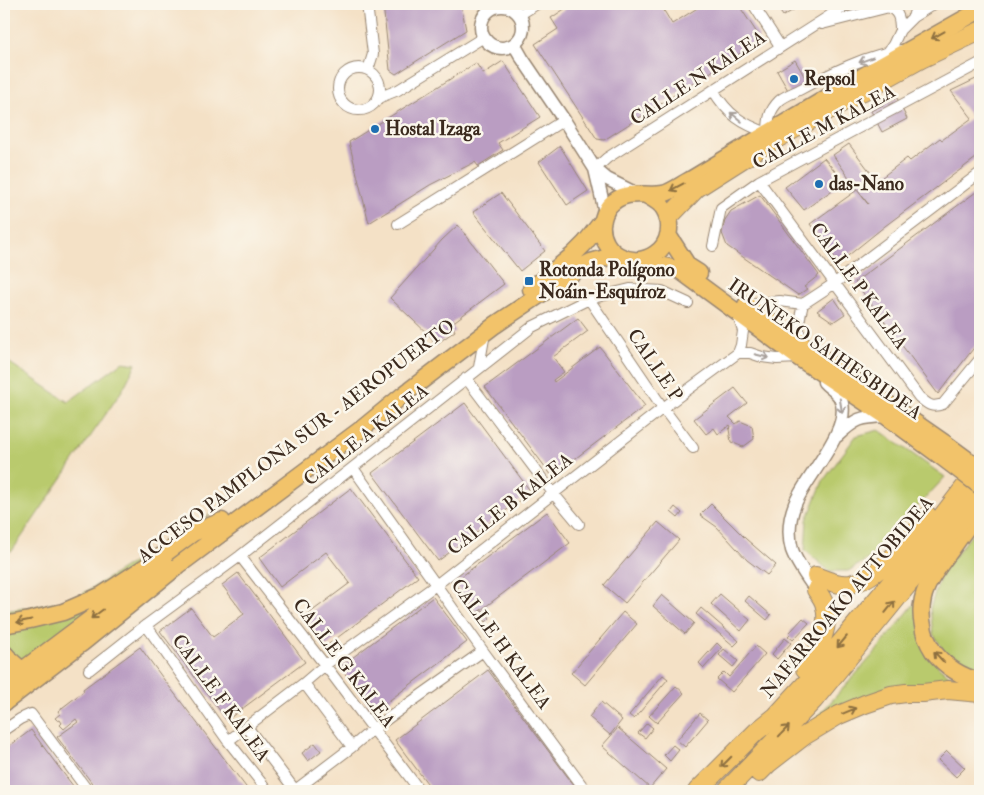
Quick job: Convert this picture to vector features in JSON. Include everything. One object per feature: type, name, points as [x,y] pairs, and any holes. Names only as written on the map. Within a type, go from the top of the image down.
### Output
[{"type":"highway","points":[[641,194],[656,200],[663,208],[668,226],[665,244],[650,258],[640,260],[624,259],[616,255],[609,248],[602,230],[604,216],[609,206],[624,195],[641,194],[665,193],[980,10]]},
{"type":"highway","points":[[668,226],[697,188],[760,148],[921,59],[980,31]]},
{"type":"highway","name":"ACCESO PAMPLONA SUR - AEROPUERTO","points":[[4,684],[528,291],[573,255],[585,243],[604,216]]},
{"type":"highway","name":"IRUÑEKO SAIHESBIDEA","points":[[668,226],[688,266],[741,308],[886,416],[942,449],[980,466]]},
{"type":"highway","name":"ACCESO PAMPLONA SUR - AEROPUERTO","points":[[4,703],[179,565],[486,333],[580,267],[616,255]]},
{"type":"highway","name":"IRUÑEKO SAIHESBIDEA","points":[[640,260],[678,269],[741,308]]},
{"type":"highway","name":"IRUÑEKO SAIHESBIDEA","points":[[803,353],[942,449],[980,486]]},
{"type":"highway","points":[[756,732],[769,708],[808,666],[817,652],[827,616],[818,588],[849,584],[873,574],[886,565],[958,479],[980,466]]},
{"type":"highway","name":"NAFARROAKO AUTOBIDEA","points":[[697,791],[756,732],[776,716],[817,671],[893,580],[980,466]]},
{"type":"highway","name":"NAFARROAKO AUTOBIDEA","points":[[726,791],[814,700],[980,496]]},
{"type":"highway","points":[[980,510],[934,573],[924,593],[921,620],[926,639],[938,657],[962,675],[970,679],[980,680]]},
{"type":"highway","points":[[4,625],[63,612],[102,595],[159,558],[193,533],[222,521]]},
{"type":"highway","points":[[4,644],[18,656],[24,676],[4,694]]},
{"type":"highway","points":[[4,653],[17,666],[23,670],[28,670],[38,668],[61,651],[81,644]]},
{"type":"highway","points":[[741,791],[769,762],[804,736],[839,715],[891,695],[948,690],[980,693]]},
{"type":"highway","points":[[923,693],[980,699]]},
{"type":"street","points":[[367,4],[373,54],[368,70]]},
{"type":"street","points":[[519,15],[537,4]]},
{"type":"street","points":[[753,4],[780,46]]},
{"type":"street","name":"CALLE N KALEA","points":[[594,169],[607,158],[848,4]]},
{"type":"street","points":[[813,27],[885,5],[901,4]]},
{"type":"street","points":[[913,17],[917,4]]},
{"type":"street","points":[[888,52],[900,30],[913,17],[934,4]]},
{"type":"street","points":[[502,5],[510,7],[519,15],[522,20],[523,29],[520,37],[514,44],[501,48],[488,43],[481,29],[482,20],[486,12],[493,7],[502,5]]},
{"type":"street","points":[[885,5],[895,10],[898,14],[900,30]]},
{"type":"street","points":[[378,98],[398,90],[484,37]]},
{"type":"street","points":[[514,44],[594,169],[607,180],[641,194]]},
{"type":"street","points":[[713,90],[727,110],[744,123],[768,133],[768,121],[772,110],[780,100],[822,77],[888,52],[914,48]]},
{"type":"street","name":"CALLE M KALEA","points":[[713,246],[721,208],[760,181],[980,63]]},
{"type":"street","points":[[357,69],[368,70],[379,82],[378,98],[369,108],[362,110],[349,107],[340,96],[340,82],[343,76],[357,69]]},
{"type":"street","points":[[398,224],[564,120]]},
{"type":"street","points":[[594,169],[604,216]]},
{"type":"street","points":[[803,353],[777,359],[750,353],[738,353],[743,331],[741,308],[780,301],[804,304],[835,283],[980,173]]},
{"type":"street","name":"CALLE P KALEA","points":[[760,181],[919,397],[929,405],[944,404],[980,359]]},
{"type":"street","name":"CALLE A KALEA","points":[[89,670],[146,625],[240,556],[532,327],[589,299],[630,289],[662,291],[688,304]]},
{"type":"street","name":"CALLE P","points":[[589,299],[663,408],[694,448]]},
{"type":"street","points":[[804,304],[799,327],[803,353],[828,386],[837,393],[843,410],[842,420],[834,440]]},
{"type":"street","points":[[479,367],[486,333]]},
{"type":"street","name":"CALLE B KALEA","points":[[228,741],[325,665],[436,585],[663,408],[738,353]]},
{"type":"street","points":[[466,378],[553,493],[579,524]]},
{"type":"street","points":[[818,588],[798,562],[793,551],[790,525],[795,504],[802,488],[834,440],[847,426],[858,419],[886,416]]},
{"type":"street","name":"CALLE H KALEA","points":[[353,468],[482,651],[586,791]]},
{"type":"street","name":"CALLE G KALEA","points":[[240,556],[420,791]]},
{"type":"street","name":"CALLE F KALEA","points":[[146,625],[228,741],[268,791]]},
{"type":"street","points":[[247,727],[294,791],[374,729],[482,651]]},
{"type":"street","points":[[304,683],[352,747]]},
{"type":"street","points":[[4,730],[20,719],[32,714],[88,791]]},
{"type":"green space","points":[[4,359],[68,402],[123,362],[136,364],[123,389],[12,551],[4,550]]},
{"type":"green space","points":[[879,430],[945,477],[870,558],[848,571],[829,571],[805,550],[807,520],[823,481],[856,436]]},
{"type":"green space","points":[[213,513],[4,675],[4,611],[71,601]]},
{"type":"green space","points":[[980,524],[980,674],[967,670],[947,656],[933,634],[930,608],[942,572]]},
{"type":"green space","points":[[915,603],[938,666],[956,682],[941,684],[810,725],[873,655]]},
{"type":"building","points":[[383,4],[461,4],[466,30],[396,74],[390,70]]},
{"type":"building","points":[[572,4],[660,4],[672,24],[699,7],[697,4],[738,4],[759,36],[755,44],[604,140],[597,139],[535,44],[558,29],[551,18]]},
{"type":"building","points":[[775,4],[804,4],[783,16]]},
{"type":"building","points":[[808,4],[822,4],[812,10]]},
{"type":"building","name":"Repsol","points":[[795,60],[811,88],[793,99],[777,71]]},
{"type":"building","points":[[503,61],[540,117],[498,143],[503,150],[478,166],[475,162],[430,185],[369,223],[349,142],[476,63],[483,74]]},
{"type":"building","points":[[980,77],[980,155],[839,263],[810,224],[857,190],[868,204],[833,155],[849,144],[877,181],[907,158],[910,161],[940,138],[942,140],[972,118],[951,91]]},
{"type":"building","name":"Repsol","points":[[897,98],[907,119],[882,132],[871,111]]},
{"type":"building","points":[[560,146],[588,191],[567,205],[539,162]]},
{"type":"building","points":[[824,158],[844,182],[804,210],[785,187]]},
{"type":"building","points":[[980,189],[980,340],[938,394],[855,282]]},
{"type":"building","points":[[501,193],[545,251],[520,271],[473,212]]},
{"type":"building","points":[[760,195],[819,275],[804,287],[807,289],[798,295],[727,246],[722,233],[725,220],[731,211]]},
{"type":"building","points":[[458,225],[504,284],[451,324],[455,331],[435,345],[432,338],[390,298]]},
{"type":"building","points":[[834,298],[845,314],[833,322],[817,311]]},
{"type":"building","points":[[578,318],[588,331],[553,357],[564,372],[553,380],[554,382],[600,347],[645,406],[552,476],[485,387]]},
{"type":"building","points":[[735,388],[747,403],[729,417],[736,424],[740,421],[752,426],[754,439],[743,447],[731,442],[730,425],[718,434],[714,428],[706,434],[694,419]]},
{"type":"building","points":[[465,403],[531,492],[438,561],[372,473]]},
{"type":"building","points":[[351,488],[418,577],[325,647],[303,618],[350,583],[326,552],[280,587],[259,558]]},
{"type":"building","points":[[711,504],[746,539],[776,565],[767,575],[747,560],[717,527],[700,515]]},
{"type":"building","points":[[675,507],[682,513],[678,518],[671,512]]},
{"type":"building","points":[[547,512],[570,543],[477,613],[454,582]]},
{"type":"building","points":[[658,522],[679,540],[625,603],[604,585]]},
{"type":"building","points":[[238,573],[305,662],[227,720],[160,631],[191,608],[213,637],[244,614],[222,585]]},
{"type":"building","points":[[720,594],[750,620],[741,631],[711,604]]},
{"type":"building","points":[[662,595],[694,623],[685,634],[653,606]]},
{"type":"building","points":[[749,596],[771,615],[767,620],[745,601]]},
{"type":"building","points":[[433,597],[467,642],[374,712],[340,667]]},
{"type":"building","points":[[701,608],[739,641],[734,646],[696,614]]},
{"type":"building","points":[[483,610],[490,618],[486,622],[479,613]]},
{"type":"building","points":[[623,612],[637,624],[585,685],[571,673]]},
{"type":"building","points":[[803,618],[809,623],[793,640],[788,636]]},
{"type":"building","points":[[785,638],[791,643],[777,659],[772,654]]},
{"type":"building","points":[[717,643],[722,648],[704,668],[699,663]]},
{"type":"building","points":[[756,646],[765,654],[732,692],[717,679],[724,672],[729,677]]},
{"type":"building","points":[[140,647],[249,791],[98,791],[57,737],[78,722],[76,719],[64,729],[60,725],[62,723],[60,720],[58,721],[55,718],[60,714],[58,711],[84,691],[83,689]]},
{"type":"building","points":[[724,649],[738,661],[733,667],[719,655]]},
{"type":"building","points":[[488,670],[579,791],[433,791],[395,740]]},
{"type":"building","points":[[663,675],[668,679],[634,719],[629,715]]},
{"type":"building","points":[[676,686],[684,693],[657,723],[649,716]]},
{"type":"building","points":[[601,702],[622,720],[610,735],[589,717]]},
{"type":"building","points":[[700,713],[708,720],[685,747],[677,740]]},
{"type":"building","points":[[647,723],[653,728],[645,738],[638,733]]},
{"type":"building","points":[[618,728],[666,769],[650,788],[602,746]]},
{"type":"building","points":[[31,730],[77,791],[4,791],[4,750]]},
{"type":"building","points":[[315,743],[321,751],[308,761],[302,753]]},
{"type":"building","points":[[673,745],[679,750],[670,761],[664,755]]},
{"type":"building","points":[[947,751],[965,768],[956,777],[938,760]]},
{"type":"place","name":"Repsol","points":[[794,79]]},
{"type":"place","name":"Hostal Izaga","points":[[375,129]]},
{"type":"place","name":"das-Nano","points":[[819,184]]},
{"type":"place","name":"Rotonda Polígono Noáin-Esquíroz","points":[[529,281]]}]
